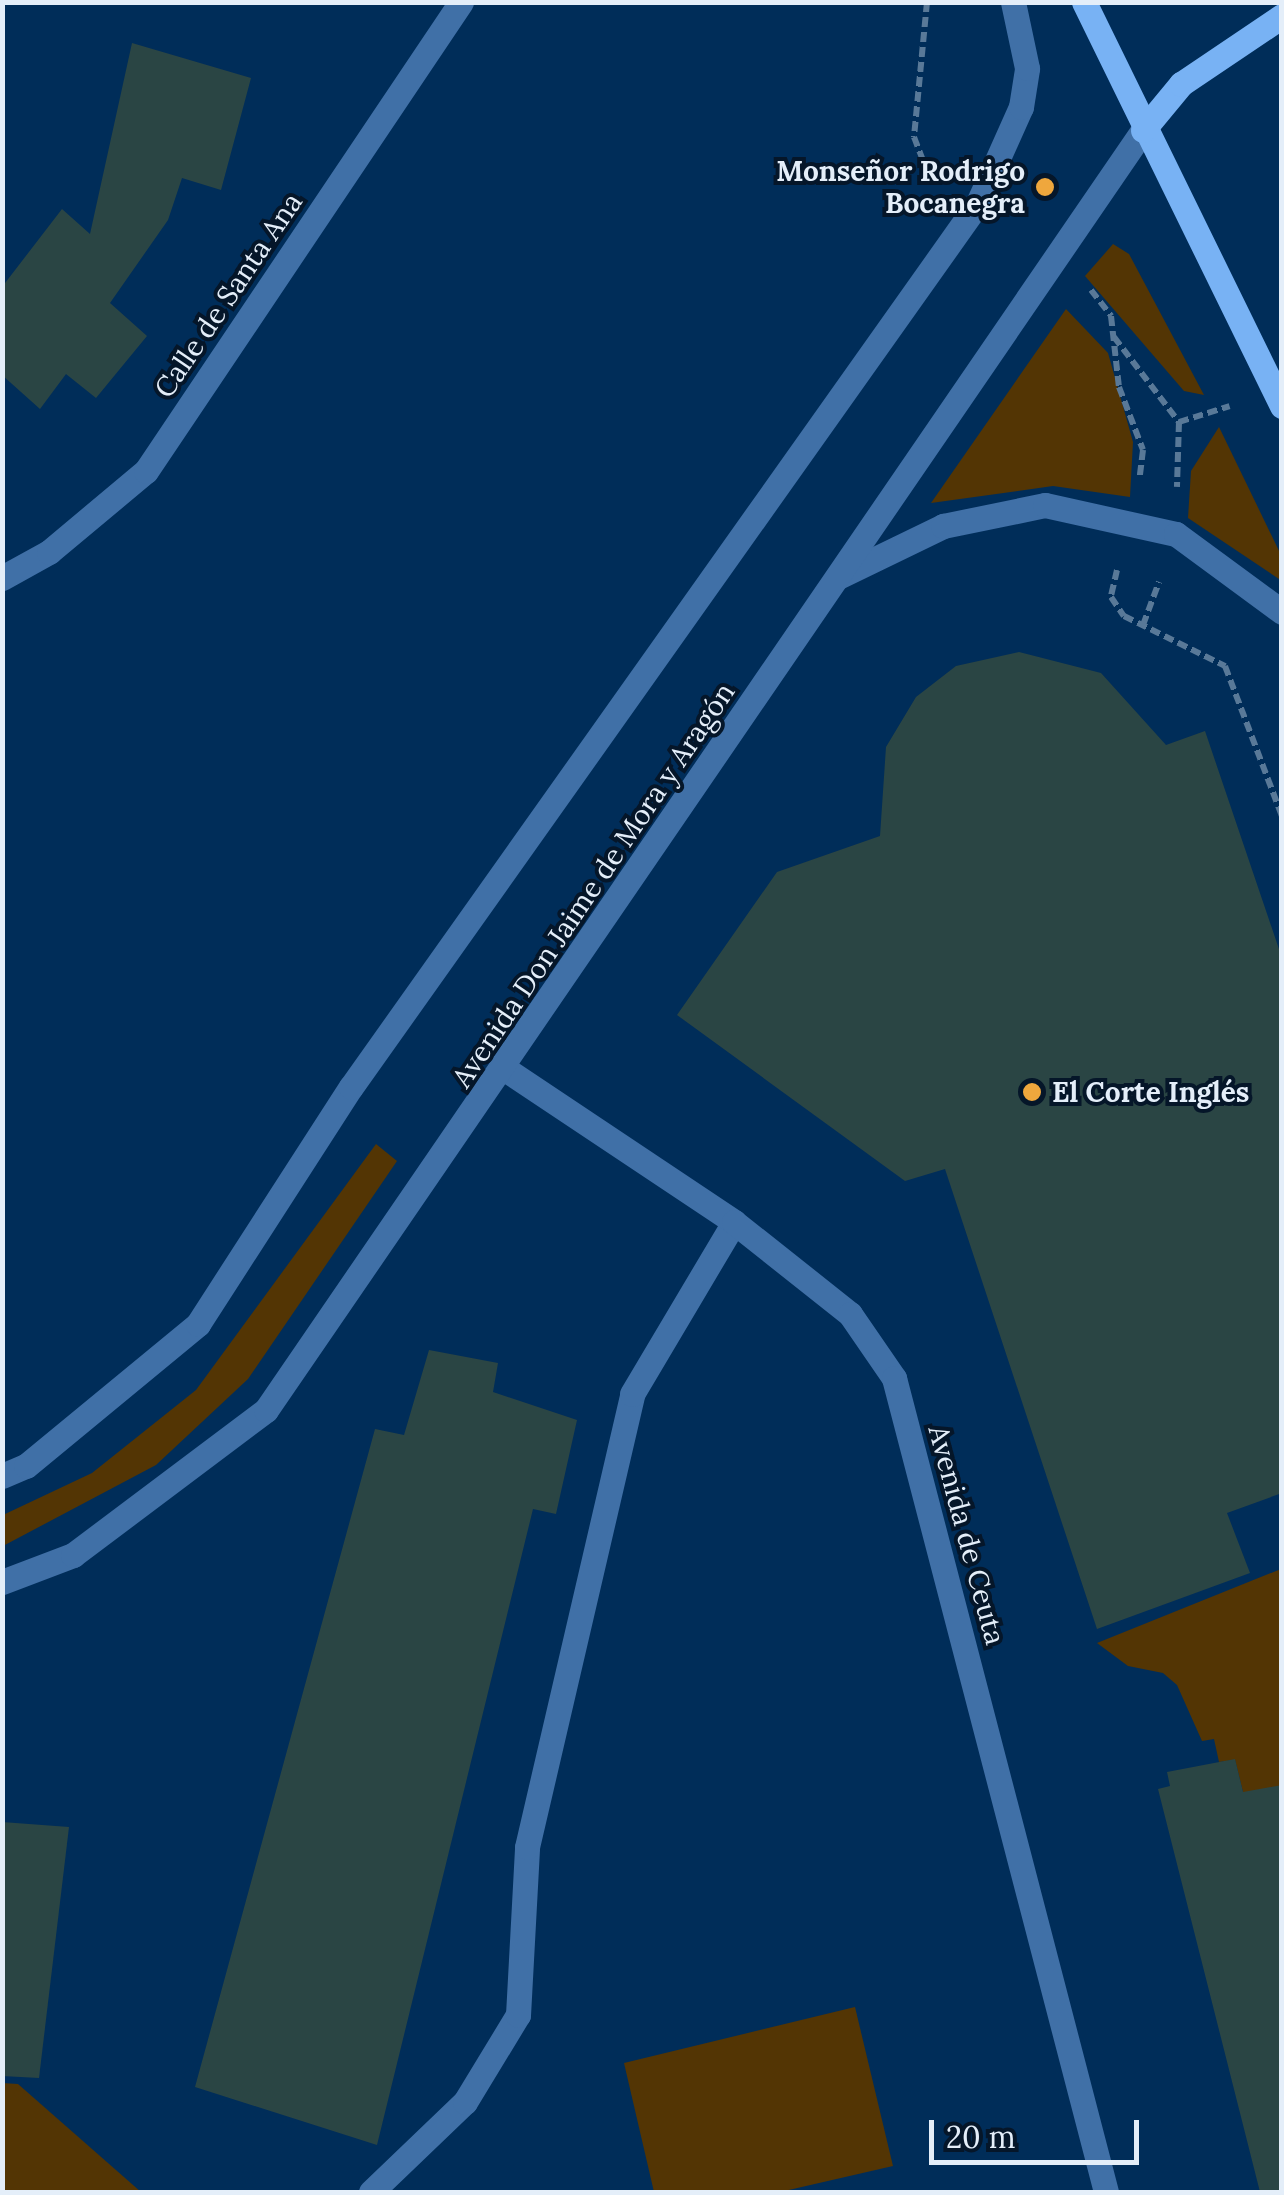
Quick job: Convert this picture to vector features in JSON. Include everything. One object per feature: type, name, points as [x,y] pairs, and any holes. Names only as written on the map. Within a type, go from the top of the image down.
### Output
[{"type":"main road","points":[[1084,2],[1143,130],[1282,406]]},
{"type":"main road","points":[[1143,130],[1181,84],[1282,16]]},
{"type":"street","name":"Calle de Santa Ana","points":[[2,578],[50,552],[146,472],[461,2]]},
{"type":"street","points":[[2,1476],[26,1466],[198,1324],[351,1087],[978,203],[1021,107],[1026,68],[1013,2]]},
{"type":"street","name":"Avenida Don Jaime de Mora y Aragón","points":[[2,1582],[73,1555],[266,1410],[505,1069],[1143,130]]},
{"type":"street","points":[[838,577],[943,526],[1044,505],[1176,534],[1282,612]]},
{"type":"street","name":"Avenida de Ceuta","points":[[505,1069],[734,1222],[850,1314],[894,1378],[1106,2192]]},
{"type":"street","points":[[371,2192],[465,2102],[518,2015],[527,1847],[632,1394],[734,1222]]},
{"type":"path","points":[[927,2],[914,137],[923,161],[978,203]]},
{"type":"path","points":[[1113,336],[1179,422]]},
{"type":"shaded area","points":[[1113,244],[1129,254],[1204,395],[1184,391],[1085,276]]},
{"type":"shaded area","points":[[1066,309],[1108,353],[1133,442],[1130,497],[1053,486],[931,503]]},
{"type":"shaded area","points":[[1219,427],[1281,555],[1279,579],[1188,518],[1191,471]]},
{"type":"shaded area","points":[[376,1144],[397,1161],[248,1379],[156,1465],[3,1546],[3,1515],[92,1473],[196,1390]]},
{"type":"shaded area","points":[[1281,1569],[1281,1801],[1243,1792],[1235,1760],[1219,1762],[1214,1739],[1202,1741],[1177,1685],[1163,1673],[1128,1666],[1097,1643]]},
{"type":"shaded area","points":[[855,2007],[893,2166],[780,2192],[654,2192],[624,2063]]},
{"type":"shaded area","points":[[2,2083],[18,2084],[141,2192],[3,2192]]},
{"type":"building","points":[[132,43],[251,78],[221,190],[182,178],[168,220],[110,303],[147,336],[96,398],[66,374],[40,409],[2,375],[2,287],[62,209],[90,234]]},
{"type":"building","name":"El Corte Inglés","points":[[1019,652],[1101,673],[1166,745],[1205,731],[1282,958],[1282,1493],[1227,1513],[1250,1573],[1097,1629],[945,1169],[905,1181],[677,1015],[777,872],[880,836],[886,747],[916,697],[956,666]]},
{"type":"building","points":[[429,1350],[498,1363],[493,1392],[577,1420],[556,1514],[533,1509],[377,2145],[195,2087],[375,1429],[404,1435]]},
{"type":"building","points":[[1235,1759],[1243,1792],[1282,1785],[1282,2192],[1260,2192],[1158,1789],[1170,1786],[1167,1772]]},
{"type":"building","points":[[2,1822],[69,1827],[39,2078],[2,2076]]},
{"type":"place","name":"Monseñor Rodrigo Bocanegra","points":[[1045,187]]},
{"type":"place","name":"El Corte Inglés","points":[[1032,1092]]}]
